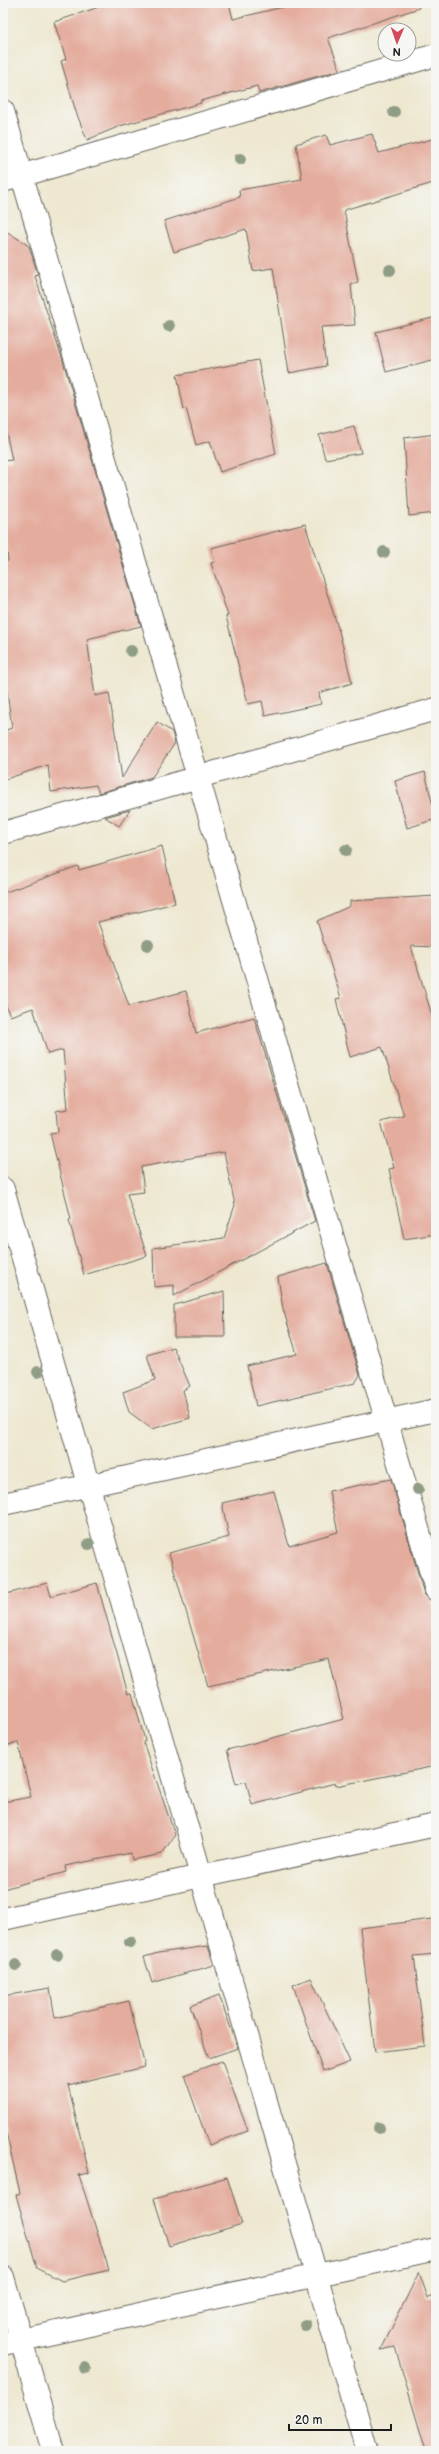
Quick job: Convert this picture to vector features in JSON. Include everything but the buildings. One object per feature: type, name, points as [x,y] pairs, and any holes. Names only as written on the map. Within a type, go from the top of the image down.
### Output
[{"type":"street","points":[[12,178],[436,55]]},
{"type":"street","points":[[3,111],[12,178],[198,778],[436,1590]]},
{"type":"street","points":[[3,832],[198,778],[436,709]]},
{"type":"street","points":[[3,1189],[367,2451]]},
{"type":"street","points":[[3,1504],[436,1410]]},
{"type":"street","points":[[3,1919],[436,1825]]},
{"type":"street","points":[[12,2342],[436,2249]]},
{"type":"street","points":[[3,2277],[12,2342],[53,2451]]}]
